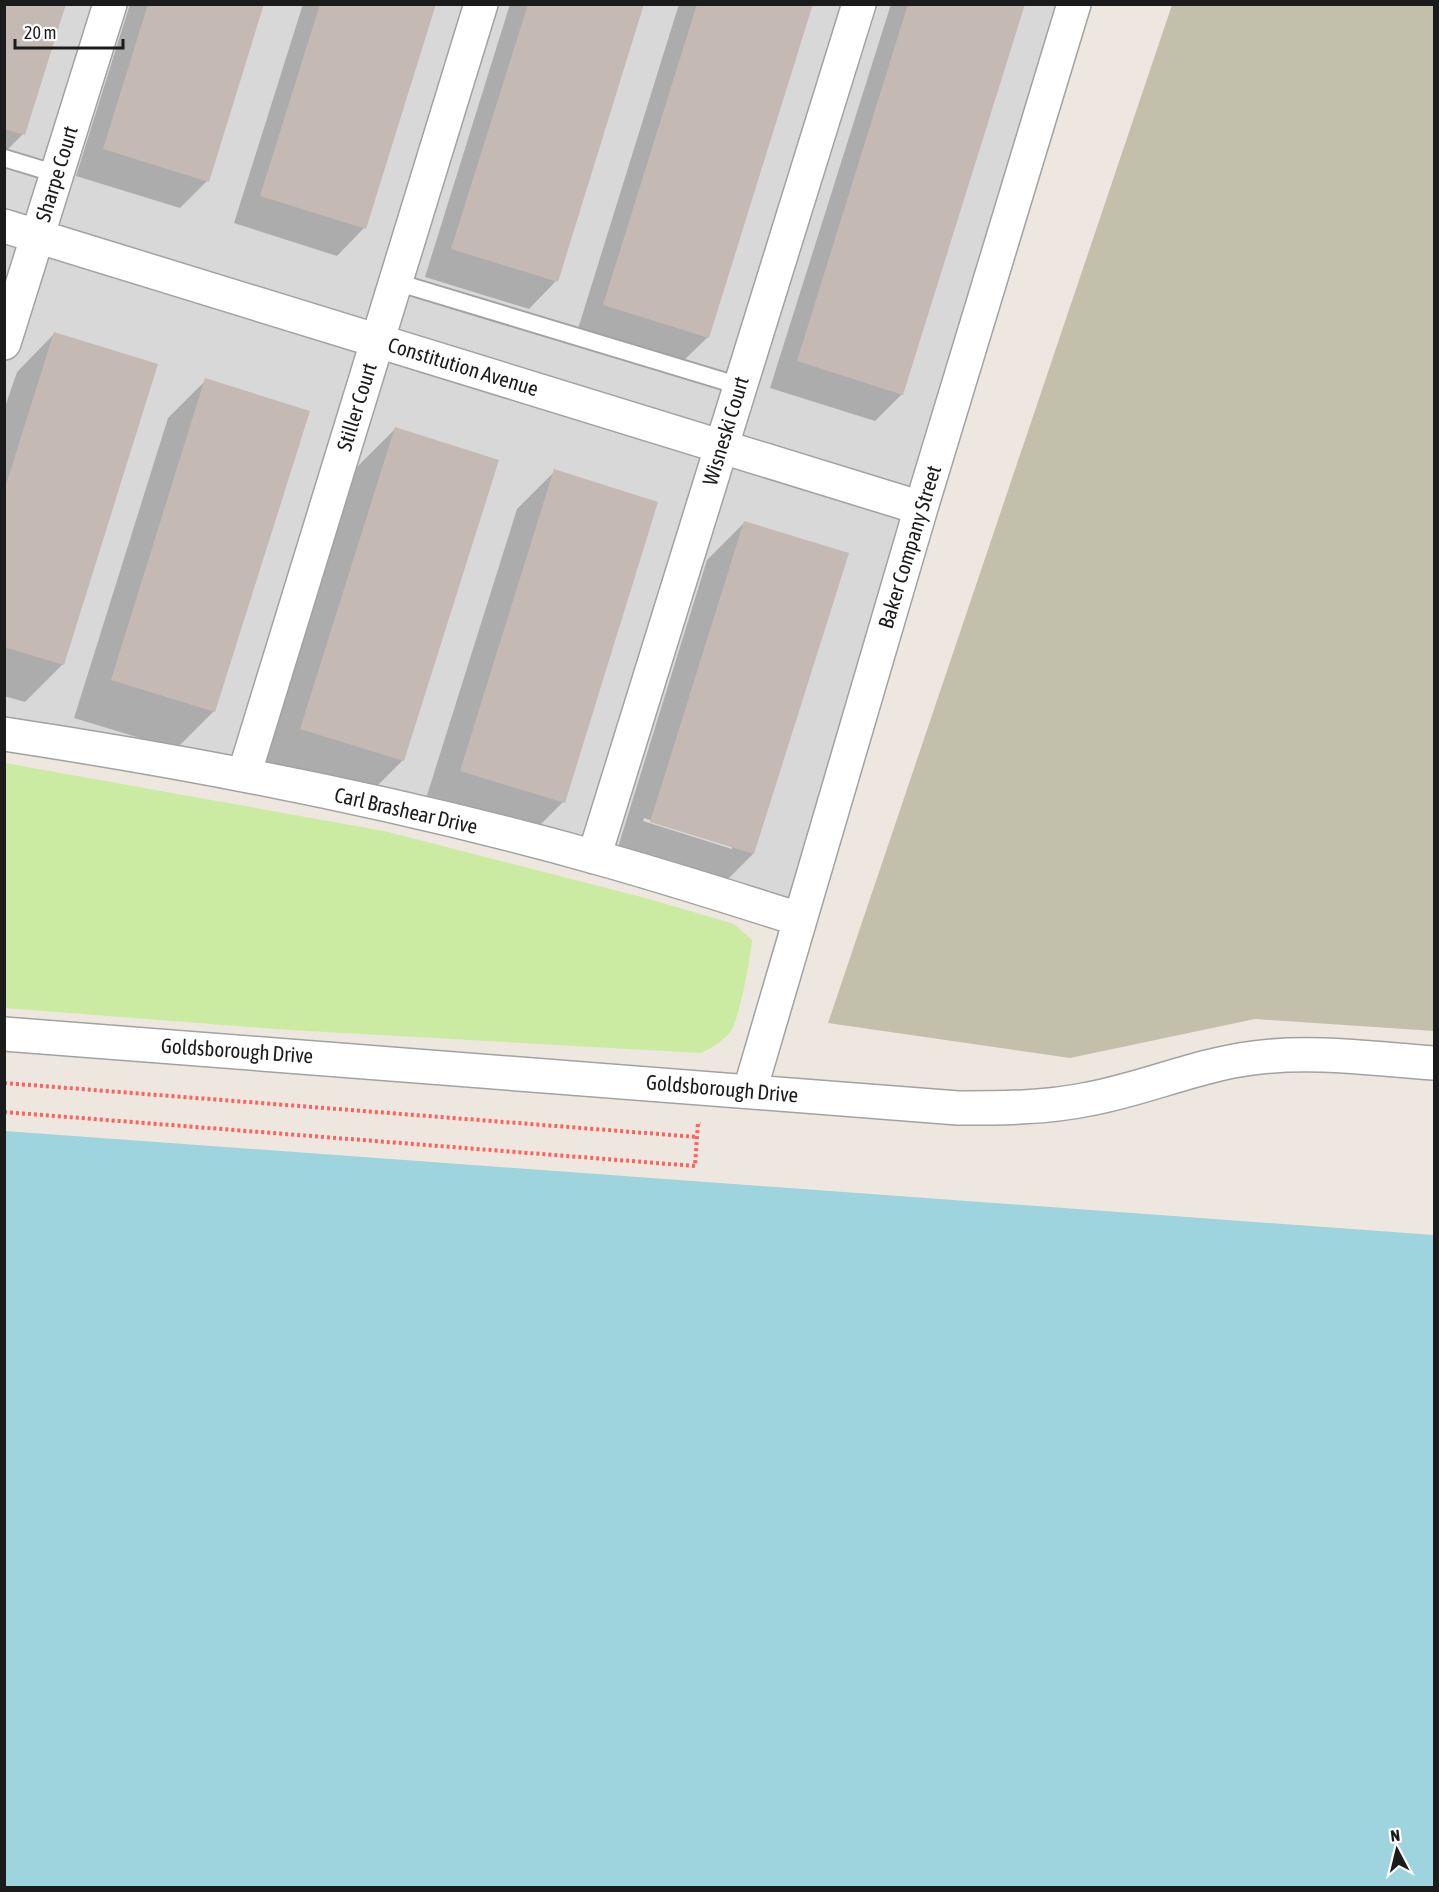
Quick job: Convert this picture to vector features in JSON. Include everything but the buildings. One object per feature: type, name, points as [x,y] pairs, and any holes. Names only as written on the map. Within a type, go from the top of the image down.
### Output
[{"type":"street","name":"Sharpe Court","points":[[4,343],[110,4]]},
{"type":"street","name":"Stiller Court","points":[[244,775],[481,4]]},
{"type":"street","name":"Wisneski Court","points":[[594,857],[859,4]]},
{"type":"street","name":"Baker Company Street","points":[[750,1090],[921,508],[1074,4]]},
{"type":"street","name":"Constitution Avenue","points":[[4,226],[921,508]]},
{"type":"street","name":"Carl Brashear Drive","points":[[4,734],[244,775],[431,816],[594,857],[800,919]]},
{"type":"street","name":"Goldsborough Drive","points":[[4,1034],[947,1107],[1012,1107],[1088,1100],[1251,1058],[1299,1054],[1434,1063]]},
{"type":"lane","points":[[4,158],[57,174]]},
{"type":"lane","points":[[396,282],[740,386]]},
{"type":"path","points":[[4,1083],[697,1137]]},
{"type":"path","points":[[4,1112],[694,1166],[698,1123],[705,1124]]},
{"type":"shaded area","points":[[4,5],[1074,5],[799,919],[699,888],[5,734]]},
{"type":"shaded area","points":[[1172,5],[1434,5],[1434,1031],[1255,1019],[1070,1058],[828,1023]]},
{"type":"green space","points":[[5,763],[384,831],[649,899],[734,924],[752,940],[738,1014],[731,1031],[725,1038],[701,1053],[290,1030],[5,1008]]},
{"type":"water","points":[[5,1131],[1434,1235],[1434,1887],[5,1887]]}]
